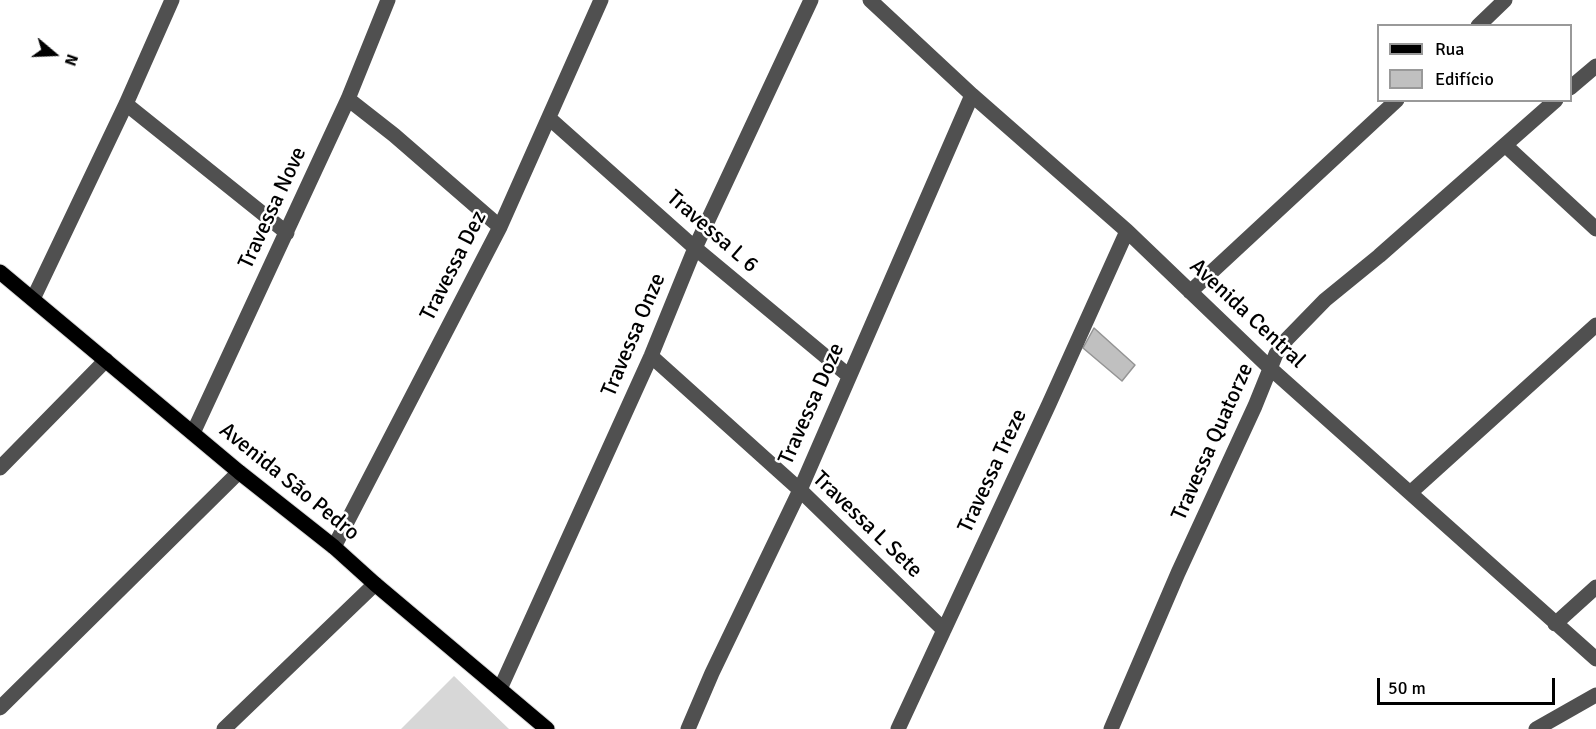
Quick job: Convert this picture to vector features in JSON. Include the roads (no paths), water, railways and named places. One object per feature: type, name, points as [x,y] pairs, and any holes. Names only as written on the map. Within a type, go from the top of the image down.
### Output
[{"type":"main road","name":"Avenida São Pedro","points":[[0,272],[239,472],[334,547],[547,729]]},
{"type":"street","points":[[33,299],[126,104],[172,0]]},
{"type":"street","name":"Travessa Nove","points":[[193,433],[348,99],[388,0]]},
{"type":"street","name":"Travessa Dez","points":[[334,547],[500,228],[601,0]]},
{"type":"street","name":"Travessa Onze","points":[[500,689],[651,356],[695,248],[811,0]]},
{"type":"street","name":"Avenida Central","points":[[870,0],[972,95],[1127,231],[1270,368],[1596,659]]},
{"type":"street","points":[[1480,24],[1505,0]]},
{"type":"street","points":[[1572,86],[1596,66]]},
{"type":"street","name":"Travessa Doze","points":[[688,729],[712,673],[800,490],[972,95]]},
{"type":"street","points":[[348,99],[429,165],[500,228]]},
{"type":"street","points":[[1190,291],[1395,102]]},
{"type":"street","name":"Travessa Quatorze","points":[[1111,729],[1276,354],[1287,339],[1325,300],[1379,256],[1554,102]]},
{"type":"street","points":[[126,104],[287,234]]},
{"type":"street","name":"Travessa L 6","points":[[549,118],[695,248],[849,376]]},
{"type":"street","points":[[1505,145],[1596,229]]},
{"type":"street","name":"Travessa Treze","points":[[898,729],[1127,231]]},
{"type":"street","points":[[1410,493],[1596,325]]},
{"type":"street","name":"Travessa L Sete","points":[[651,356],[800,490],[944,630]]},
{"type":"street","points":[[0,468],[106,360]]},
{"type":"street","points":[[0,708],[239,472]]},
{"type":"street","points":[[224,729],[375,584]]},
{"type":"street","points":[[1556,624],[1596,587]]},
{"type":"street","points":[[1536,729],[1596,695]]}]
